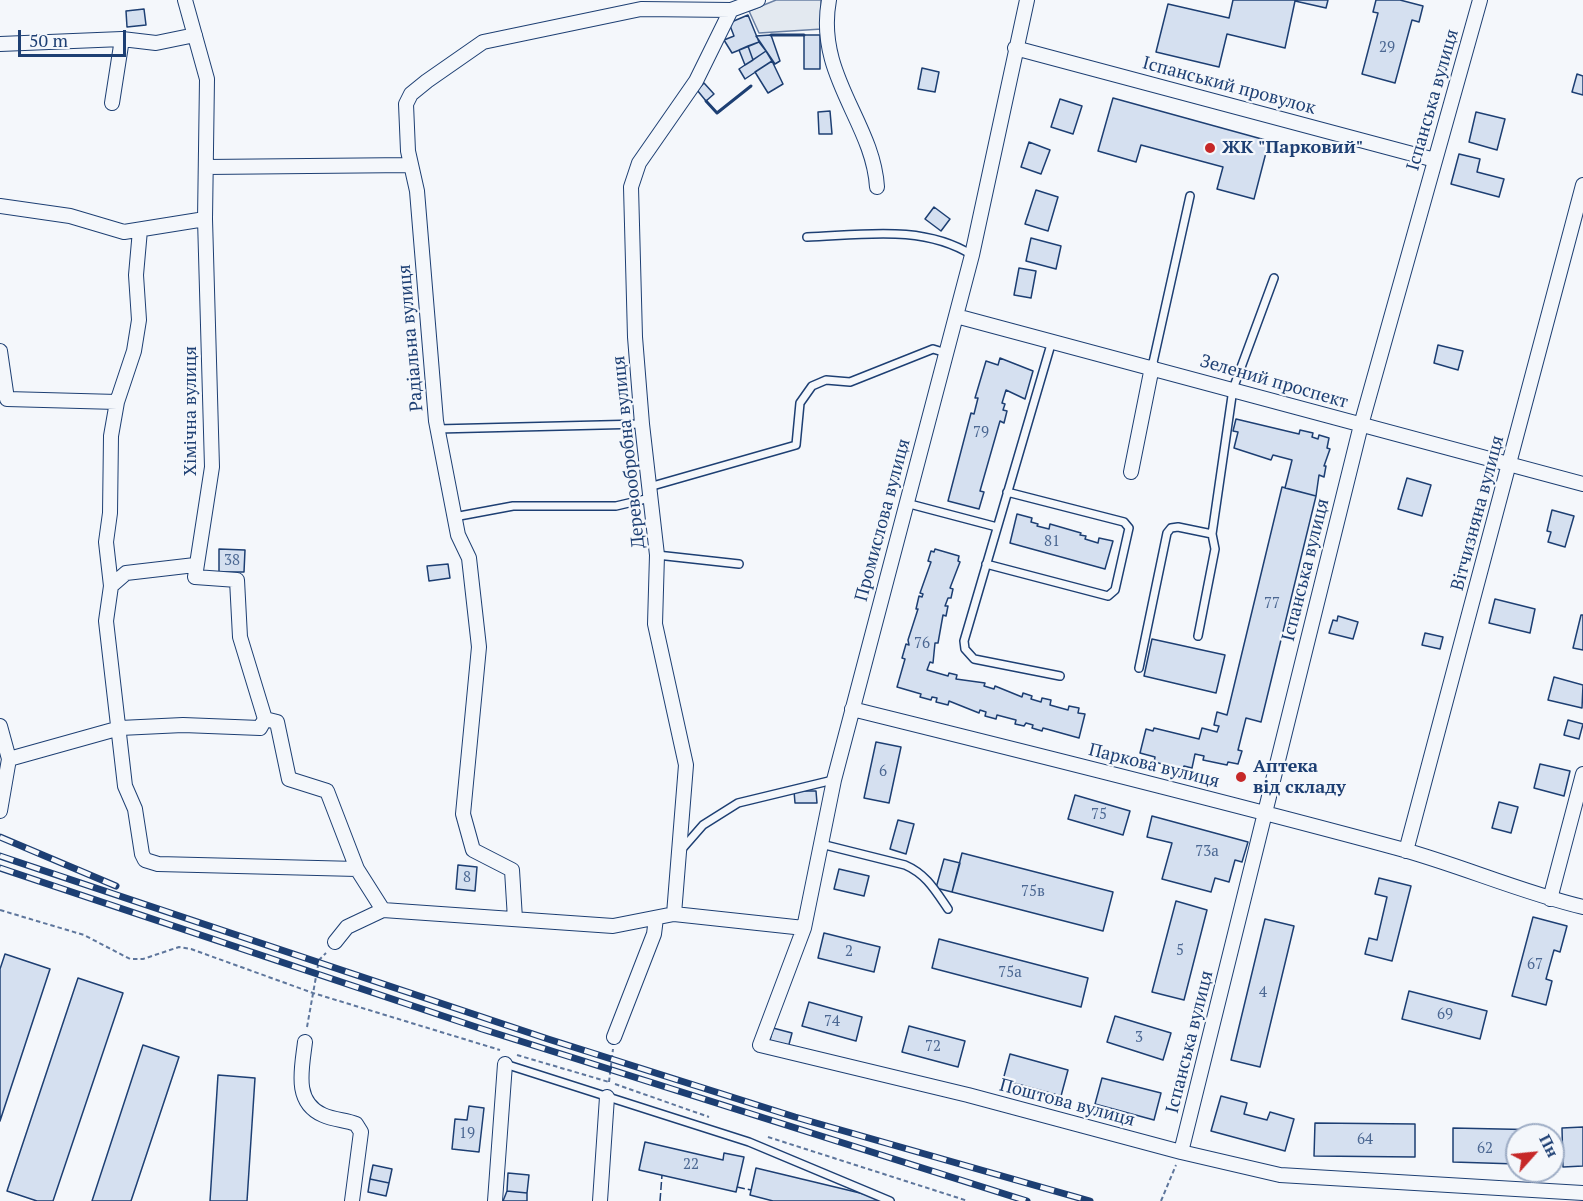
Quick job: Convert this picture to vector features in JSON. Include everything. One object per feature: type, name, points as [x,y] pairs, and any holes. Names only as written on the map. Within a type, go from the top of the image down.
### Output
[{"type":"street","name":"Хімічна вулиця","points":[[185,0],[207,79],[205,219],[212,467],[195,565]]},
{"type":"street","name":"Радіальна вулиця","points":[[515,919],[512,870],[473,850],[466,832],[464,814],[480,647],[469,558],[458,535],[437,429],[418,201],[405,119],[406,104],[411,94],[483,42],[641,9],[731,10],[758,0]]},
{"type":"street","points":[[829,0],[825,20],[834,71],[876,168],[877,187]]},
{"type":"street","name":"Промислова вулиця","points":[[760,1045],[804,928],[834,780],[972,255],[1027,0]]},
{"type":"street","name":"Іспанська вулиця","points":[[1181,1152],[1361,425],[1480,0]]},
{"type":"street","name":"Деревообробна вулиця","points":[[674,914],[686,765],[656,624],[657,555],[635,338],[631,187],[639,163],[696,81],[731,10]]},
{"type":"street","points":[[0,44],[123,39],[156,43],[195,35]]},
{"type":"street","points":[[112,103],[123,39]]},
{"type":"street","name":"Іспанський провулок","points":[[1015,48],[1435,160]]},
{"type":"street","points":[[206,167],[411,165]]},
{"type":"street","name":"Вітчизняна вулиця","points":[[1406,851],[1583,185]]},
{"type":"street","points":[[0,206],[70,216],[124,232],[205,219]]},
{"type":"street","points":[[140,230],[136,275],[138,320],[134,351],[117,402],[111,436],[110,513],[106,542],[111,586],[106,621],[125,786],[135,809],[140,848],[145,860],[158,864],[357,869]]},
{"type":"street","name":"Зелений проспект","points":[[956,316],[1583,484]]},
{"type":"street","points":[[0,351],[7,399],[117,402]]},
{"type":"street","points":[[1131,472],[1152,368]]},
{"type":"street","points":[[9,759],[120,728],[183,725],[260,728],[265,719],[240,637],[237,580],[195,578],[195,565],[126,573],[111,586]]},
{"type":"street","name":"Паркова вулиця","points":[[852,709],[1265,813],[1406,851],[1550,899],[1583,907]]},
{"type":"street","points":[[265,719],[277,722],[289,779],[327,791],[357,869],[383,910]]},
{"type":"street","points":[[0,726],[9,759],[0,811]]},
{"type":"street","points":[[1550,899],[1583,774]]},
{"type":"street","points":[[335,942],[347,927],[383,910],[613,926],[674,914],[804,928]]},
{"type":"street","points":[[614,1036],[654,934],[656,918]]},
{"type":"street","points":[[305,1042],[301,1084],[308,1102],[325,1116],[356,1124],[361,1131],[352,1201]]},
{"type":"street","name":"Поштова вулиця","points":[[760,1045],[968,1095],[1181,1152],[1280,1175],[1583,1193]]},
{"type":"street","points":[[495,1201],[506,1064]]},
{"type":"street","points":[[600,1201],[607,1097]]},
{"type":"lane","points":[[1152,368],[1190,196]]},
{"type":"lane","points":[[807,237],[910,234],[954,243],[972,255]]},
{"type":"lane","points":[[1198,636],[1215,549],[1212,534],[1233,389],[1274,278]]},
{"type":"lane","points":[[1052,341],[964,641],[965,649],[974,659],[1060,676]]},
{"type":"lane","points":[[454,517],[513,506],[616,506],[796,445],[800,403],[812,386],[826,380],[850,382],[933,349],[946,353]]},
{"type":"lane","points":[[437,429],[642,424]]},
{"type":"lane","points":[[986,564],[1108,596],[1115,590],[1129,528],[1124,522],[1007,492]]},
{"type":"lane","points":[[906,503],[997,527]]},
{"type":"lane","points":[[1139,668],[1167,533],[1171,528],[1178,527],[1212,534]]},
{"type":"lane","points":[[657,555],[739,564]]},
{"type":"lane","points":[[680,851],[703,825],[738,802],[834,780]]},
{"type":"lane","points":[[821,844],[905,864],[918,870],[925,875],[948,909]]},
{"type":"lane","points":[[506,1064],[749,1142],[890,1201]]},
{"type":"path","points":[[0,910],[84,935],[130,959],[143,959],[179,947],[191,949],[313,993],[609,1082],[709,1117]]},
{"type":"path","points":[[305,1042],[319,960],[335,942]]},
{"type":"path","points":[[607,1097],[614,1036]]},
{"type":"path","points":[[765,1136],[968,1201]]},
{"type":"path","points":[[1161,1201],[1181,1152]]},
{"type":"shaded area","points":[[776,0],[821,0],[822,29],[759,33],[749,11]]},
{"type":"building","points":[[1233,0],[1328,0],[1326,8],[1295,1],[1285,48],[1227,34],[1219,67],[1156,52],[1168,4],[1229,18]]},
{"type":"building","points":[[1376,0],[1400,0],[1423,6],[1419,22],[1412,20],[1395,83],[1362,74],[1378,13],[1373,12]]},
{"type":"building","points":[[144,9],[146,25],[127,27],[126,11]]},
{"type":"building","points":[[748,15],[759,42],[732,53],[724,40],[734,36],[729,23]]},
{"type":"building","points":[[771,35],[780,61],[775,64],[756,36]]},
{"type":"building","points":[[804,35],[820,35],[820,69],[804,69]]},
{"type":"building","points":[[759,42],[766,51],[753,60],[748,46]]},
{"type":"building","points":[[748,46],[753,60],[745,65],[739,50]]},
{"type":"building","points":[[766,51],[772,61],[745,79],[739,69]]},
{"type":"building","points":[[772,61],[783,84],[768,93],[755,72]]},
{"type":"building","points":[[922,68],[939,72],[935,92],[918,89]]},
{"type":"building","points":[[1577,74],[1583,76],[1583,95],[1572,92]]},
{"type":"building","points":[[704,83],[714,94],[706,101],[697,90]]},
{"type":"building","name":"ЖК \"Парковий\"","points":[[1113,98],[1269,141],[1254,199],[1217,189],[1223,167],[1141,145],[1136,162],[1098,151]]},
{"type":"building","points":[[1060,99],[1082,106],[1073,134],[1051,127]]},
{"type":"building","points":[[830,111],[832,134],[819,134],[818,112]]},
{"type":"building","points":[[1476,112],[1505,119],[1497,150],[1469,142]]},
{"type":"building","points":[[1029,142],[1050,150],[1041,174],[1021,167]]},
{"type":"building","points":[[1459,154],[1480,159],[1477,172],[1504,179],[1499,197],[1451,184]]},
{"type":"building","points":[[1036,190],[1058,197],[1048,231],[1025,224]]},
{"type":"building","points":[[934,207],[950,219],[941,231],[925,219]]},
{"type":"building","points":[[1031,238],[1061,246],[1056,269],[1026,261]]},
{"type":"building","points":[[1019,268],[1036,271],[1031,298],[1014,295]]},
{"type":"building","points":[[1438,345],[1463,351],[1458,370],[1434,363]]},
{"type":"building","points":[[1000,358],[1033,371],[1025,399],[1006,390],[1002,403],[1005,404],[1003,410],[1007,411],[1004,423],[1000,421],[980,491],[984,492],[979,509],[948,501],[971,413],[974,414],[978,398],[975,398],[986,361],[998,365]]},
{"type":"building","points":[[1236,419],[1299,434],[1300,430],[1313,433],[1312,437],[1318,439],[1319,435],[1329,438],[1327,448],[1330,449],[1324,466],[1326,466],[1324,477],[1319,475],[1316,496],[1285,488],[1292,460],[1273,455],[1271,460],[1234,448],[1238,432],[1233,431]]},
{"type":"building","points":[[1407,478],[1431,485],[1422,516],[1398,509]]},
{"type":"building","points":[[1282,487],[1316,496],[1261,722],[1246,718],[1238,750],[1242,751],[1238,764],[1228,762],[1227,765],[1203,760],[1204,756],[1195,754],[1192,768],[1184,766],[1183,769],[1154,762],[1155,757],[1140,753],[1146,729],[1153,731],[1154,728],[1199,739],[1202,728],[1217,732],[1219,726],[1214,725],[1217,712],[1227,715]]},
{"type":"building","points":[[1552,510],[1574,516],[1565,547],[1548,542],[1551,532],[1547,531]]},
{"type":"building","points":[[1017,514],[1032,518],[1031,522],[1038,524],[1037,526],[1049,529],[1050,524],[1081,533],[1080,535],[1086,536],[1085,539],[1098,543],[1099,538],[1113,541],[1105,569],[1010,543]]},
{"type":"building","points":[[219,549],[245,550],[244,572],[219,572]]},
{"type":"building","points":[[935,549],[959,556],[958,561],[960,562],[950,588],[953,589],[951,598],[948,598],[945,606],[948,606],[946,616],[943,615],[938,643],[935,643],[933,663],[930,662],[927,670],[948,676],[949,673],[957,675],[956,679],[985,683],[984,686],[994,689],[995,686],[1022,697],[1023,693],[1041,702],[1042,698],[1051,700],[1050,705],[1068,710],[1069,706],[1079,708],[1078,713],[1085,714],[1079,738],[1043,728],[1042,731],[1026,723],[1024,726],[1015,724],[1016,720],[997,715],[996,719],[985,716],[986,712],[980,710],[979,713],[949,701],[948,705],[936,702],[937,698],[932,697],[931,700],[920,697],[921,694],[897,687],[905,659],[902,658],[906,644],[909,645],[908,640],[918,609],[916,609],[919,596],[922,597],[923,594],[920,593],[931,562],[928,561],[931,551],[934,552]]},
{"type":"building","points":[[448,564],[450,578],[429,581],[427,566]]},
{"type":"building","points":[[1495,599],[1535,609],[1530,633],[1489,623]]},
{"type":"building","points":[[1581,615],[1583,615],[1583,650],[1573,648]]},
{"type":"building","points":[[1338,616],[1358,622],[1353,639],[1329,633],[1333,620],[1337,621]]},
{"type":"building","points":[[1425,633],[1443,637],[1440,649],[1422,645]]},
{"type":"building","points":[[1152,639],[1225,655],[1216,693],[1144,676]]},
{"type":"building","points":[[1554,677],[1583,685],[1582,708],[1548,700]]},
{"type":"building","points":[[1568,720],[1583,724],[1579,739],[1564,735]]},
{"type":"building","points":[[876,742],[901,747],[889,803],[864,798]]},
{"type":"building","points":[[1540,764],[1570,771],[1564,796],[1534,788]]},
{"type":"building","points":[[794,791],[816,791],[817,803],[795,803]]},
{"type":"building","points":[[1075,795],[1130,811],[1123,835],[1068,819]]},
{"type":"building","points":[[1499,802],[1518,807],[1511,833],[1492,828]]},
{"type":"building","points":[[1152,816],[1248,842],[1242,862],[1235,860],[1229,882],[1215,878],[1211,892],[1162,879],[1172,843],[1147,837]]},
{"type":"building","points":[[898,820],[914,824],[906,854],[890,849]]},
{"type":"building","points":[[962,853],[1113,892],[1103,931],[952,892]]},
{"type":"building","points":[[944,859],[960,863],[952,892],[936,888]]},
{"type":"building","points":[[458,865],[477,867],[475,891],[456,889]]},
{"type":"building","points":[[839,869],[869,876],[864,896],[834,889]]},
{"type":"building","points":[[1379,878],[1411,886],[1392,961],[1365,954],[1369,938],[1377,940],[1387,897],[1375,894]]},
{"type":"building","points":[[1176,901],[1207,910],[1184,1000],[1152,992]]},
{"type":"building","points":[[1533,917],[1567,926],[1560,952],[1554,950],[1546,979],[1552,981],[1546,1005],[1512,996]]},
{"type":"building","points":[[1265,919],[1294,926],[1260,1067],[1231,1060]]},
{"type":"building","points":[[824,933],[880,947],[874,972],[818,958]]},
{"type":"building","points":[[939,939],[1088,978],[1081,1007],[932,968]]},
{"type":"building","points":[[5,954],[50,969],[0,1121],[0,969]]},
{"type":"building","points":[[78,978],[123,993],[53,1201],[37,1201],[7,1191]]},
{"type":"building","points":[[1409,991],[1487,1011],[1480,1039],[1402,1019]]},
{"type":"building","points":[[809,1002],[862,1017],[856,1041],[802,1026]]},
{"type":"building","points":[[1115,1016],[1171,1033],[1163,1060],[1107,1042]]},
{"type":"building","points":[[909,1026],[965,1041],[958,1067],[902,1052]]},
{"type":"building","points":[[773,1028],[792,1033],[788,1048],[769,1044]]},
{"type":"building","points":[[143,1045],[179,1057],[131,1201],[92,1201]]},
{"type":"building","points":[[1010,1054],[1068,1070],[1061,1096],[1003,1080]]},
{"type":"building","points":[[218,1075],[255,1078],[247,1201],[210,1201]]},
{"type":"building","points":[[1102,1078],[1161,1093],[1154,1120],[1095,1104]]},
{"type":"building","points":[[1221,1096],[1247,1103],[1244,1114],[1267,1120],[1270,1112],[1294,1119],[1285,1151],[1211,1131]]},
{"type":"building","points":[[469,1106],[484,1108],[479,1152],[452,1149],[455,1119],[467,1120]]},
{"type":"building","points":[[1315,1123],[1415,1124],[1415,1157],[1314,1156]]},
{"type":"building","points":[[1583,1127],[1583,1166],[1565,1167],[1565,1128]]},
{"type":"building","points":[[1453,1128],[1505,1129],[1505,1164],[1453,1162]]},
{"type":"building","points":[[645,1142],[723,1160],[724,1153],[744,1157],[736,1192],[639,1170]]},
{"type":"building","points":[[373,1165],[392,1169],[389,1183],[370,1179]]},
{"type":"building","points":[[756,1168],[885,1199],[885,1201],[773,1201],[750,1195]]},
{"type":"building","points":[[508,1173],[529,1175],[527,1193],[507,1191]]},
{"type":"building","points":[[370,1179],[389,1183],[386,1196],[368,1192]]},
{"type":"building","points":[[507,1191],[527,1193],[527,1201],[503,1201]]},
{"type":"railway","points":[[0,837],[116,886]]},
{"type":"railway","points":[[0,856],[548,1039],[795,1117],[1090,1201]]},
{"type":"railway","points":[[0,868],[482,1029],[1027,1201]]},
{"type":"fence","points":[[660,1201],[662,1175]]},
{"type":"fence","points":[[737,1187],[751,1190]]},
{"type":"wall","points":[[771,35],[804,35]]},
{"type":"wall","points":[[706,101],[717,113],[751,86]]},
{"type":"place","name":"ЖК \"Парковий\"","points":[[1210,148]]},
{"type":"place","name":"Аптека від складу","points":[[1241,777]]}]
